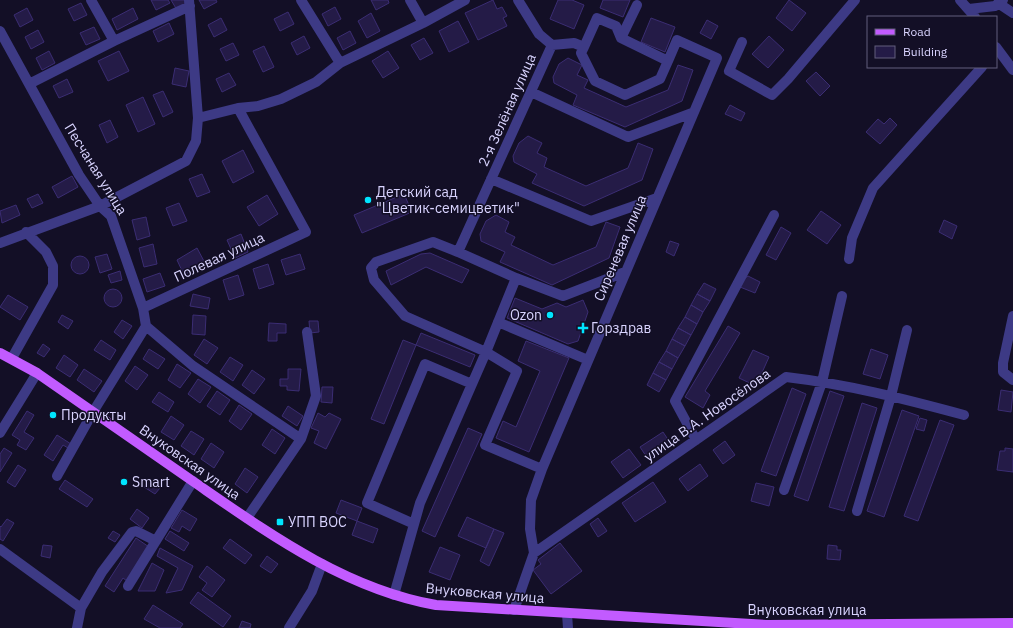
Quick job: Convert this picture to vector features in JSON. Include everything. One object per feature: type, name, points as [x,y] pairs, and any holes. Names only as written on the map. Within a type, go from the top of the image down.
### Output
[{"type":"main road","name":"Внуковская улица","points":[[0,353],[12,358],[37,374],[288,545],[322,564],[394,595],[436,605],[768,627],[1013,623]]},
{"type":"street","points":[[91,0],[114,41]]},
{"type":"street","points":[[301,0],[340,63]]},
{"type":"street","points":[[410,0],[423,23]]},
{"type":"street","points":[[198,118],[281,99],[316,82],[340,63],[423,23],[465,0]]},
{"type":"street","name":"2-я Зелёная улица","points":[[458,252],[552,45],[539,34],[518,0]]},
{"type":"street","points":[[742,42],[729,71],[772,95],[788,79],[855,0]]},
{"type":"street","points":[[960,0],[972,13],[1001,2],[1013,13]]},
{"type":"street","points":[[0,243],[26,232],[100,206],[186,161],[196,141],[198,118],[189,3],[29,84]]},
{"type":"street","points":[[621,38],[637,5]]},
{"type":"street","points":[[597,18],[616,26],[621,38],[668,62],[660,79],[625,95],[595,80],[581,53],[584,47],[597,18]]},
{"type":"street","name":"Песчаная улица","points":[[0,31],[79,174],[100,206],[111,216],[118,231],[143,308],[146,326]]},
{"type":"street","name":"Сиреневая улица","points":[[514,610],[534,553],[530,529],[531,500],[542,469],[692,113],[717,58],[677,40],[668,62]]},
{"type":"street","points":[[552,45],[574,43],[584,47]]},
{"type":"street","points":[[997,49],[1013,70]]},
{"type":"street","points":[[849,259],[852,238],[873,188],[981,68]]},
{"type":"street","points":[[531,92],[628,137],[692,113]]},
{"type":"street","name":"Полевая улица","points":[[143,308],[306,232],[238,108]]},
{"type":"street","points":[[491,179],[591,221],[656,198]]},
{"type":"street","points":[[696,440],[675,401],[774,215]]},
{"type":"street","points":[[12,358],[52,285],[53,266],[46,252],[26,232]]},
{"type":"street","points":[[542,469],[485,445],[517,371],[486,352],[405,316],[374,280],[371,268],[376,262],[433,242],[516,278],[563,296],[625,272]]},
{"type":"street","points":[[394,595],[420,502],[486,352],[516,278]]},
{"type":"street","points":[[784,490],[822,382],[842,296]]},
{"type":"street","points":[[1013,316],[1003,363],[1003,372],[1013,380]]},
{"type":"street","points":[[498,322],[588,360]]},
{"type":"street","points":[[57,476],[93,412],[146,326],[193,366],[300,439]]},
{"type":"street","points":[[857,511],[891,396],[907,330]]},
{"type":"street","points":[[247,518],[300,439],[316,396],[307,332]]},
{"type":"street","points":[[414,524],[367,503],[425,364],[472,384]]},
{"type":"street","points":[[0,433],[37,374]]},
{"type":"street","name":"улица В.А. Новосёлова","points":[[534,553],[786,377],[822,382],[891,396],[964,415]]},
{"type":"street","points":[[128,586],[193,481]]},
{"type":"street","points":[[77,628],[81,608],[102,572],[132,532],[136,531],[156,541]]},
{"type":"street","points":[[0,549],[81,608]]},
{"type":"street","points":[[289,628],[312,591],[322,564]]},
{"type":"street","points":[[568,614],[568,628]]},
{"type":"building","points":[[151,0],[168,0],[170,3],[156,10]]},
{"type":"building","points":[[171,0],[185,0],[188,5],[177,10]]},
{"type":"building","points":[[199,0],[216,0],[217,2],[204,9]]},
{"type":"building","points":[[371,0],[388,0],[389,3],[376,10]]},
{"type":"building","points":[[493,0],[497,9],[502,7],[507,16],[503,18],[507,26],[478,40],[465,13]]},
{"type":"building","points":[[558,0],[572,0],[584,5],[574,29],[550,19]]},
{"type":"building","points":[[603,0],[630,0],[623,17],[600,8]]},
{"type":"building","points":[[789,0],[806,13],[792,31],[776,18]]},
{"type":"building","points":[[81,3],[87,15],[74,21],[68,9]]},
{"type":"building","points":[[335,7],[341,19],[328,26],[322,14]]},
{"type":"building","points":[[27,8],[33,20],[20,27],[14,15]]},
{"type":"building","points":[[133,8],[138,19],[117,30],[112,19]]},
{"type":"building","points":[[288,12],[294,24],[280,31],[274,19]]},
{"type":"building","points":[[371,13],[380,31],[367,38],[358,21]]},
{"type":"building","points":[[221,18],[227,30],[214,37],[208,25]]},
{"type":"building","points":[[651,18],[675,27],[665,52],[641,42]]},
{"type":"building","points":[[707,20],[718,26],[711,39],[700,33]]},
{"type":"building","points":[[458,21],[469,42],[449,52],[439,31]]},
{"type":"building","points":[[169,23],[174,34],[158,42],[153,31]]},
{"type":"building","points":[[94,27],[100,39],[86,45],[80,33]]},
{"type":"building","points":[[38,30],[44,42],[31,49],[25,37]]},
{"type":"building","points":[[350,31],[356,43],[343,50],[337,38]]},
{"type":"building","points":[[304,36],[310,48],[297,55],[291,43]]},
{"type":"building","points":[[769,36],[784,50],[768,68],[752,54]]},
{"type":"building","points":[[424,38],[433,53],[420,60],[411,45]]},
{"type":"building","points":[[233,43],[239,55],[226,61],[220,49]]},
{"type":"building","points":[[264,46],[274,67],[263,72],[253,51]]},
{"type":"building","points":[[49,51],[55,63],[42,70],[36,58]]},
{"type":"building","points":[[119,51],[129,71],[108,81],[98,61]]},
{"type":"building","points":[[388,51],[399,68],[383,78],[372,61]]},
{"type":"building","points":[[568,58],[582,65],[577,75],[588,80],[584,88],[626,107],[668,90],[678,65],[693,70],[682,101],[625,127],[573,105],[577,95],[554,83],[553,77],[559,64]]},
{"type":"building","points":[[175,68],[189,71],[186,87],[172,84]]},
{"type":"building","points":[[816,72],[830,86],[820,96],[806,81]]},
{"type":"building","points":[[229,73],[236,85],[222,92],[216,79]]},
{"type":"building","points":[[67,79],[73,92],[59,98],[53,86]]},
{"type":"building","points":[[163,91],[173,112],[163,117],[153,95]]},
{"type":"building","points":[[143,97],[155,124],[138,132],[126,105]]},
{"type":"building","points":[[730,105],[745,113],[741,121],[725,114]]},
{"type":"building","points":[[890,118],[897,125],[880,144],[866,132],[878,119],[884,124]]},
{"type":"building","points":[[110,120],[118,137],[107,143],[99,125]]},
{"type":"building","points":[[528,136],[542,143],[537,153],[547,158],[544,167],[586,186],[628,168],[638,143],[653,149],[642,180],[584,206],[532,183],[537,174],[514,162],[513,156],[519,143]]},
{"type":"building","points":[[243,150],[254,172],[233,183],[222,161]]},
{"type":"building","points":[[202,174],[210,192],[197,197],[189,179]]},
{"type":"building","points":[[72,176],[78,187],[58,198],[52,187]]},
{"type":"building","points":[[38,194],[43,203],[32,208],[27,199]]},
{"type":"building","points":[[404,194],[412,212],[362,233],[354,215]]},
{"type":"building","points":[[267,195],[278,214],[259,226],[247,207]]},
{"type":"building","points":[[179,203],[187,221],[173,226],[166,208]]},
{"type":"building","points":[[16,205],[20,215],[2,223],[0,211]]},
{"type":"building","points":[[821,211],[841,225],[827,244],[807,230]]},
{"type":"building","points":[[496,215],[509,222],[505,232],[515,237],[511,245],[553,265],[596,247],[606,222],[620,227],[609,258],[552,285],[500,262],[505,252],[481,241],[480,234],[486,221]]},
{"type":"building","points":[[146,217],[150,236],[137,240],[132,220]]},
{"type":"building","points":[[944,220],[957,226],[952,239],[939,232]]},
{"type":"building","points":[[781,227],[791,233],[776,260],[766,255]]},
{"type":"building","points":[[241,234],[248,252],[235,258],[227,240]]},
{"type":"building","points":[[670,241],[679,244],[674,256],[666,252]]},
{"type":"building","points":[[153,244],[157,264],[144,267],[139,248]]},
{"type":"building","points":[[197,248],[205,263],[184,275],[177,260]]},
{"type":"building","points":[[430,253],[469,270],[462,283],[426,267],[391,285],[386,271],[421,254]]},
{"type":"building","points":[[107,254],[112,269],[100,273],[95,257]]},
{"type":"building","points":[[300,254],[305,269],[286,275],[281,260]]},
{"type":"building","points":[[80,256],[86,259],[89,265],[86,271],[80,274],[74,271],[71,265],[74,259]]},
{"type":"building","points":[[268,264],[274,284],[259,289],[253,269]]},
{"type":"building","points":[[120,271],[122,280],[111,283],[108,275]]},
{"type":"building","points":[[160,273],[165,286],[147,292],[143,279]]},
{"type":"building","points":[[238,275],[244,295],[229,300],[223,280]]},
{"type":"building","points":[[748,276],[760,282],[755,293],[740,287],[744,279]]},
{"type":"building","points":[[704,283],[716,289],[710,301],[697,294]]},
{"type":"building","points":[[109,289],[117,289],[122,294],[120,305],[117,307],[109,307],[104,302],[104,294]]},
{"type":"building","points":[[193,294],[210,298],[208,309],[190,306]]},
{"type":"building","points":[[697,294],[710,301],[703,312],[691,305]]},
{"type":"building","points":[[8,295],[28,307],[20,320],[0,307]]},
{"type":"building","points":[[515,298],[542,309],[557,303],[566,307],[583,300],[588,312],[578,341],[568,344],[507,318]]},
{"type":"building","points":[[691,305],[703,312],[697,324],[685,317]]},
{"type":"building","points":[[62,315],[73,321],[68,329],[58,322]]},
{"type":"building","points":[[193,315],[206,316],[205,335],[192,334]]},
{"type":"building","points":[[685,317],[697,324],[691,335],[678,328]]},
{"type":"building","points":[[122,320],[132,326],[123,339],[114,332]]},
{"type":"building","points":[[309,321],[318,321],[319,332],[310,333]]},
{"type":"building","points":[[269,323],[286,324],[286,333],[277,333],[277,341],[268,341]]},
{"type":"building","points":[[728,326],[740,333],[705,391],[710,395],[703,408],[685,397]]},
{"type":"building","points":[[678,328],[691,335],[685,346],[672,339]]},
{"type":"building","points":[[421,333],[475,355],[470,367],[416,345]]},
{"type":"building","points":[[204,339],[218,348],[207,364],[194,355]]},
{"type":"building","points":[[672,339],[685,346],[678,358],[666,351]]},
{"type":"building","points":[[101,340],[116,350],[110,360],[94,350]]},
{"type":"building","points":[[403,340],[416,345],[384,424],[371,419]]},
{"type":"building","points":[[526,341],[569,358],[529,452],[496,438],[503,421],[516,427],[540,371],[518,361]]},
{"type":"building","points":[[43,344],[50,349],[44,357],[37,353]]},
{"type":"building","points":[[149,349],[165,359],[158,369],[143,359]]},
{"type":"building","points":[[871,349],[888,355],[880,379],[863,374]]},
{"type":"building","points":[[753,350],[769,357],[756,386],[739,378]]},
{"type":"building","points":[[666,351],[678,358],[672,369],[659,362]]},
{"type":"building","points":[[64,355],[78,365],[70,377],[56,368]]},
{"type":"building","points":[[230,357],[243,365],[233,381],[220,372]]},
{"type":"building","points":[[659,362],[672,369],[666,380],[653,373]]},
{"type":"building","points":[[177,364],[191,373],[180,388],[168,380]]},
{"type":"building","points":[[135,366],[148,375],[137,390],[125,381]]},
{"type":"building","points":[[84,369],[102,381],[94,392],[77,380]]},
{"type":"building","points":[[288,369],[301,369],[299,391],[287,390],[287,386],[280,386],[280,379],[288,379]]},
{"type":"building","points":[[252,370],[265,379],[254,394],[242,385]]},
{"type":"building","points":[[653,373],[666,380],[659,392],[647,385]]},
{"type":"building","points":[[198,379],[211,387],[200,403],[188,394]]},
{"type":"building","points":[[322,387],[333,387],[332,403],[321,402]]},
{"type":"building","points":[[792,388],[806,394],[776,476],[761,471]]},
{"type":"building","points":[[1001,390],[1013,392],[1011,412],[998,410]]},
{"type":"building","points":[[217,391],[230,400],[220,415],[207,406]]},
{"type":"building","points":[[830,391],[844,396],[808,501],[794,496]]},
{"type":"building","points":[[159,392],[174,402],[168,412],[152,402]]},
{"type":"building","points":[[862,403],[877,408],[844,511],[829,507]]},
{"type":"building","points":[[239,405],[252,414],[241,430],[229,421]]},
{"type":"building","points":[[288,406],[303,416],[297,426],[282,416]]},
{"type":"building","points":[[902,410],[919,416],[884,517],[867,511]]},
{"type":"building","points":[[27,411],[34,415],[24,432],[34,438],[26,450],[17,445],[20,440],[12,435]]},
{"type":"building","points":[[318,413],[325,417],[329,413],[341,419],[326,449],[314,443],[319,431],[311,428]]},
{"type":"building","points":[[171,416],[184,425],[174,440],[161,432]]},
{"type":"building","points":[[920,418],[927,420],[924,431],[916,429]]},
{"type":"building","points":[[940,420],[954,425],[918,521],[904,516]]},
{"type":"building","points":[[468,428],[482,434],[435,537],[422,531]]},
{"type":"building","points":[[272,429],[285,438],[275,454],[262,445]]},
{"type":"building","points":[[191,431],[204,439],[194,455],[181,446]]},
{"type":"building","points":[[663,432],[671,444],[648,459],[640,447]]},
{"type":"building","points":[[57,435],[71,444],[68,448],[63,445],[53,461],[44,455]]},
{"type":"building","points":[[725,441],[735,455],[723,464],[713,450]]},
{"type":"building","points":[[211,443],[224,452],[214,468],[201,459]]},
{"type":"building","points":[[4,448],[12,453],[0,472],[0,454]]},
{"type":"building","points":[[1005,448],[1013,449],[1013,472],[997,470],[1000,451],[1005,451]]},
{"type":"building","points":[[629,449],[641,465],[623,478],[611,462]]},
{"type":"building","points":[[700,464],[708,476],[688,491],[679,479]]},
{"type":"building","points":[[18,465],[26,470],[15,487],[7,482]]},
{"type":"building","points":[[245,468],[258,477],[247,493],[235,484]]},
{"type":"building","points":[[65,480],[93,499],[87,507],[59,489]]},
{"type":"building","points":[[148,480],[160,488],[155,494],[144,487]]},
{"type":"building","points":[[653,482],[666,502],[635,522],[622,503]]},
{"type":"building","points":[[756,483],[774,487],[769,506],[751,501]]},
{"type":"building","points":[[341,500],[362,508],[357,521],[336,513]]},
{"type":"building","points":[[137,509],[149,518],[142,528],[130,519]]},
{"type":"building","points":[[182,510],[197,519],[190,531],[182,526],[179,532],[171,528]]},
{"type":"building","points":[[467,517],[494,529],[486,548],[458,536]]},
{"type":"building","points":[[598,518],[607,531],[598,537],[590,524]]},
{"type":"building","points":[[7,519],[14,523],[3,541],[0,539],[0,526],[1,527]]},
{"type":"building","points":[[357,521],[378,529],[373,543],[352,535]]},
{"type":"building","points":[[494,529],[504,533],[489,566],[480,561]]},
{"type":"building","points":[[113,531],[120,535],[115,542],[108,538]]},
{"type":"building","points":[[170,531],[189,543],[184,551],[165,539]]},
{"type":"building","points":[[136,538],[149,547],[127,581],[123,578],[114,592],[105,586]]},
{"type":"building","points":[[230,539],[252,555],[245,564],[223,548]]},
{"type":"building","points":[[560,543],[582,571],[551,594],[533,570],[541,564],[538,560]]},
{"type":"building","points":[[43,545],[52,546],[50,558],[41,556]]},
{"type":"building","points":[[828,545],[837,546],[837,550],[841,550],[840,560],[827,559]]},
{"type":"building","points":[[440,547],[460,555],[450,580],[429,572]]},
{"type":"building","points":[[160,548],[193,566],[182,590],[166,593],[178,568],[157,556]]},
{"type":"building","points":[[267,556],[278,564],[271,573],[260,566]]},
{"type":"building","points":[[152,563],[164,570],[155,591],[138,591]]},
{"type":"building","points":[[207,566],[225,580],[212,597],[202,590],[207,583],[199,577]]},
{"type":"building","points":[[198,592],[231,616],[223,627],[190,603]]},
{"type":"building","points":[[153,605],[183,624],[180,628],[160,628],[144,619]]},
{"type":"building","points":[[242,621],[251,624],[250,628],[239,628]]},
{"type":"place","name":"Детский сад \"Цветик-семицветик\"","points":[[368,200]]},
{"type":"place","name":"Ozon","points":[[550,315]]},
{"type":"place","name":"Горздрав","points":[[583,328]]},
{"type":"place","name":"Продукты","points":[[53,415]]},
{"type":"place","name":"Smart","points":[[124,482]]},
{"type":"place","name":"УПП ВОС","points":[[280,522]]}]
